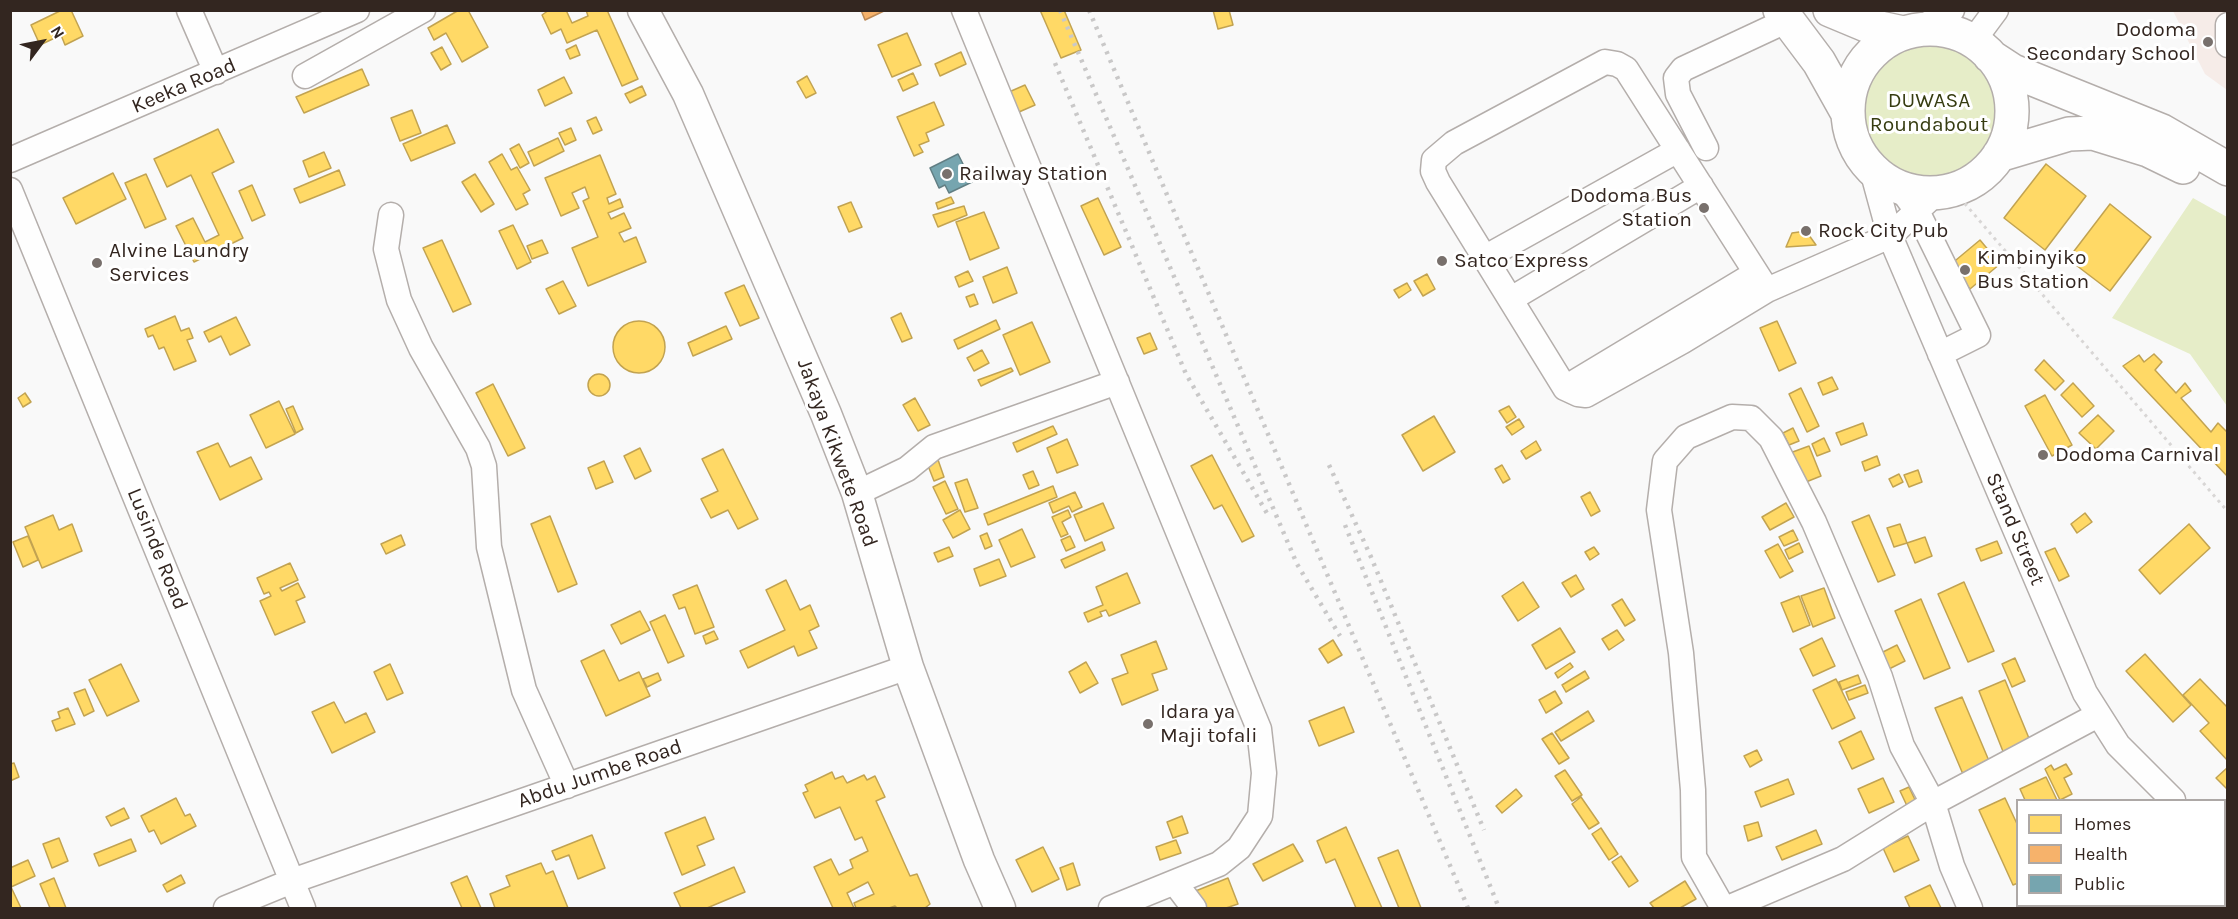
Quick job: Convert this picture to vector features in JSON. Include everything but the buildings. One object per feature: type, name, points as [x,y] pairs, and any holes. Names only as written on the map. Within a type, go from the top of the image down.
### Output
[{"type":"highway","points":[[1830,10],[1866,25],[1911,31],[1948,30],[2013,70],[2162,131],[2228,169]]},
{"type":"highway","points":[[1784,15],[1819,62],[1847,112],[1854,143],[1872,170],[1927,196],[1972,182],[1987,171],[1999,155],[2008,136],[2012,115],[2010,94],[2003,73],[1982,49]]},
{"type":"highway","points":[[1847,112],[1854,78],[1863,62],[1888,39],[1911,31]]},
{"type":"highway","points":[[1999,155],[2059,136],[2093,133],[2148,150],[2228,189]]},
{"type":"main road","name":"Jakaya Kikwete Road","points":[[644,10],[688,94],[753,240],[856,493],[908,667],[979,860],[1000,909]]},
{"type":"street","points":[[189,10],[216,72]]},
{"type":"street","name":"Keeka Road","points":[[10,160],[357,10]]},
{"type":"street","points":[[305,76],[423,10]]},
{"type":"street","points":[[964,10],[1259,729],[1264,773],[1260,816],[1239,848],[1219,864],[1111,909]]},
{"type":"street","points":[[1911,31],[1952,10]]},
{"type":"street","points":[[1982,49],[1996,10]]},
{"type":"street","points":[[1706,148],[1675,84],[1679,73],[1784,15]]},
{"type":"street","points":[[2228,25],[2228,45]]},
{"type":"street","points":[[1761,281],[1626,69],[1605,62],[1454,143],[1434,160],[1433,171],[1565,387],[1578,394],[1586,395],[1602,388],[1761,281],[1890,236],[1927,196],[1978,335],[1940,354]]},
{"type":"street","points":[[1486,257],[1678,150]]},
{"type":"street","name":"Stand Street","points":[[1872,170],[1890,236],[2085,693],[2118,745],[2171,799]]},
{"type":"street","points":[[1511,299],[1701,186]]},
{"type":"street","name":"Lusinde Road","points":[[10,190],[303,909]]},
{"type":"street","points":[[391,214],[386,249],[399,300],[421,348],[478,448],[484,466],[489,547],[525,690],[567,786]]},
{"type":"street","points":[[856,493],[907,469],[934,447],[1117,382]]},
{"type":"street","points":[[1723,909],[1695,857],[1693,790],[1681,653],[1659,510],[1665,461],[1686,437],[1711,424],[1732,417],[1751,418],[1771,438],[1814,522],[1880,677],[1902,746],[1933,803],[1952,866],[1970,909]]},
{"type":"street","name":"Abdu Jumbe Road","points":[[226,909],[292,882],[908,667]]},
{"type":"street","points":[[1728,909],[1843,859],[1933,803],[2098,715]]},
{"type":"street","points":[[1175,883],[1194,909]]},
{"type":"path","points":[[1927,196],[2228,512]]},
{"type":"shaded area","name":"Dodoma Secondary School","points":[[2173,11],[2227,11],[2227,90],[2205,74]]},
{"type":"green space","name":"DUWASA Roundabout","points":[[1930,40],[1958,45],[1982,61],[1998,85],[2003,113],[1998,141],[1982,165],[1958,181],[1930,186],[1902,181],[1878,165],[1862,141],[1857,113],[1862,85],[1878,61],[1902,45]]},
{"type":"green space","points":[[2193,198],[2227,217],[2227,406],[2190,354],[2112,318]]},
{"type":"railway","points":[[1060,10],[1297,564],[1340,636]]},
{"type":"railway","points":[[1089,10],[1468,908]]},
{"type":"railway","points":[[1055,63],[1186,374],[1268,515]]},
{"type":"railway","points":[[1329,465],[1371,557],[1484,830]]},
{"type":"railway","points":[[1345,525],[1499,908]]},
{"type":"place","name":"Dodoma Secondary School","points":[[2208,42]]},
{"type":"place","name":"Railway Station","points":[[947,174]]},
{"type":"place","name":"Dodoma Bus Station","points":[[1704,208]]},
{"type":"place","name":"Rock City Pub","points":[[1806,231]]},
{"type":"place","name":"Satco Express","points":[[1442,261]]},
{"type":"place","name":"Alvine Laundry Services","points":[[97,263]]},
{"type":"place","name":"Kimbinyiko Bus Station","points":[[1965,270]]},
{"type":"place","name":"Dodoma Carnival","points":[[2043,455]]},
{"type":"place","name":"Idara ya Maji tofali","points":[[1148,724]]}]
